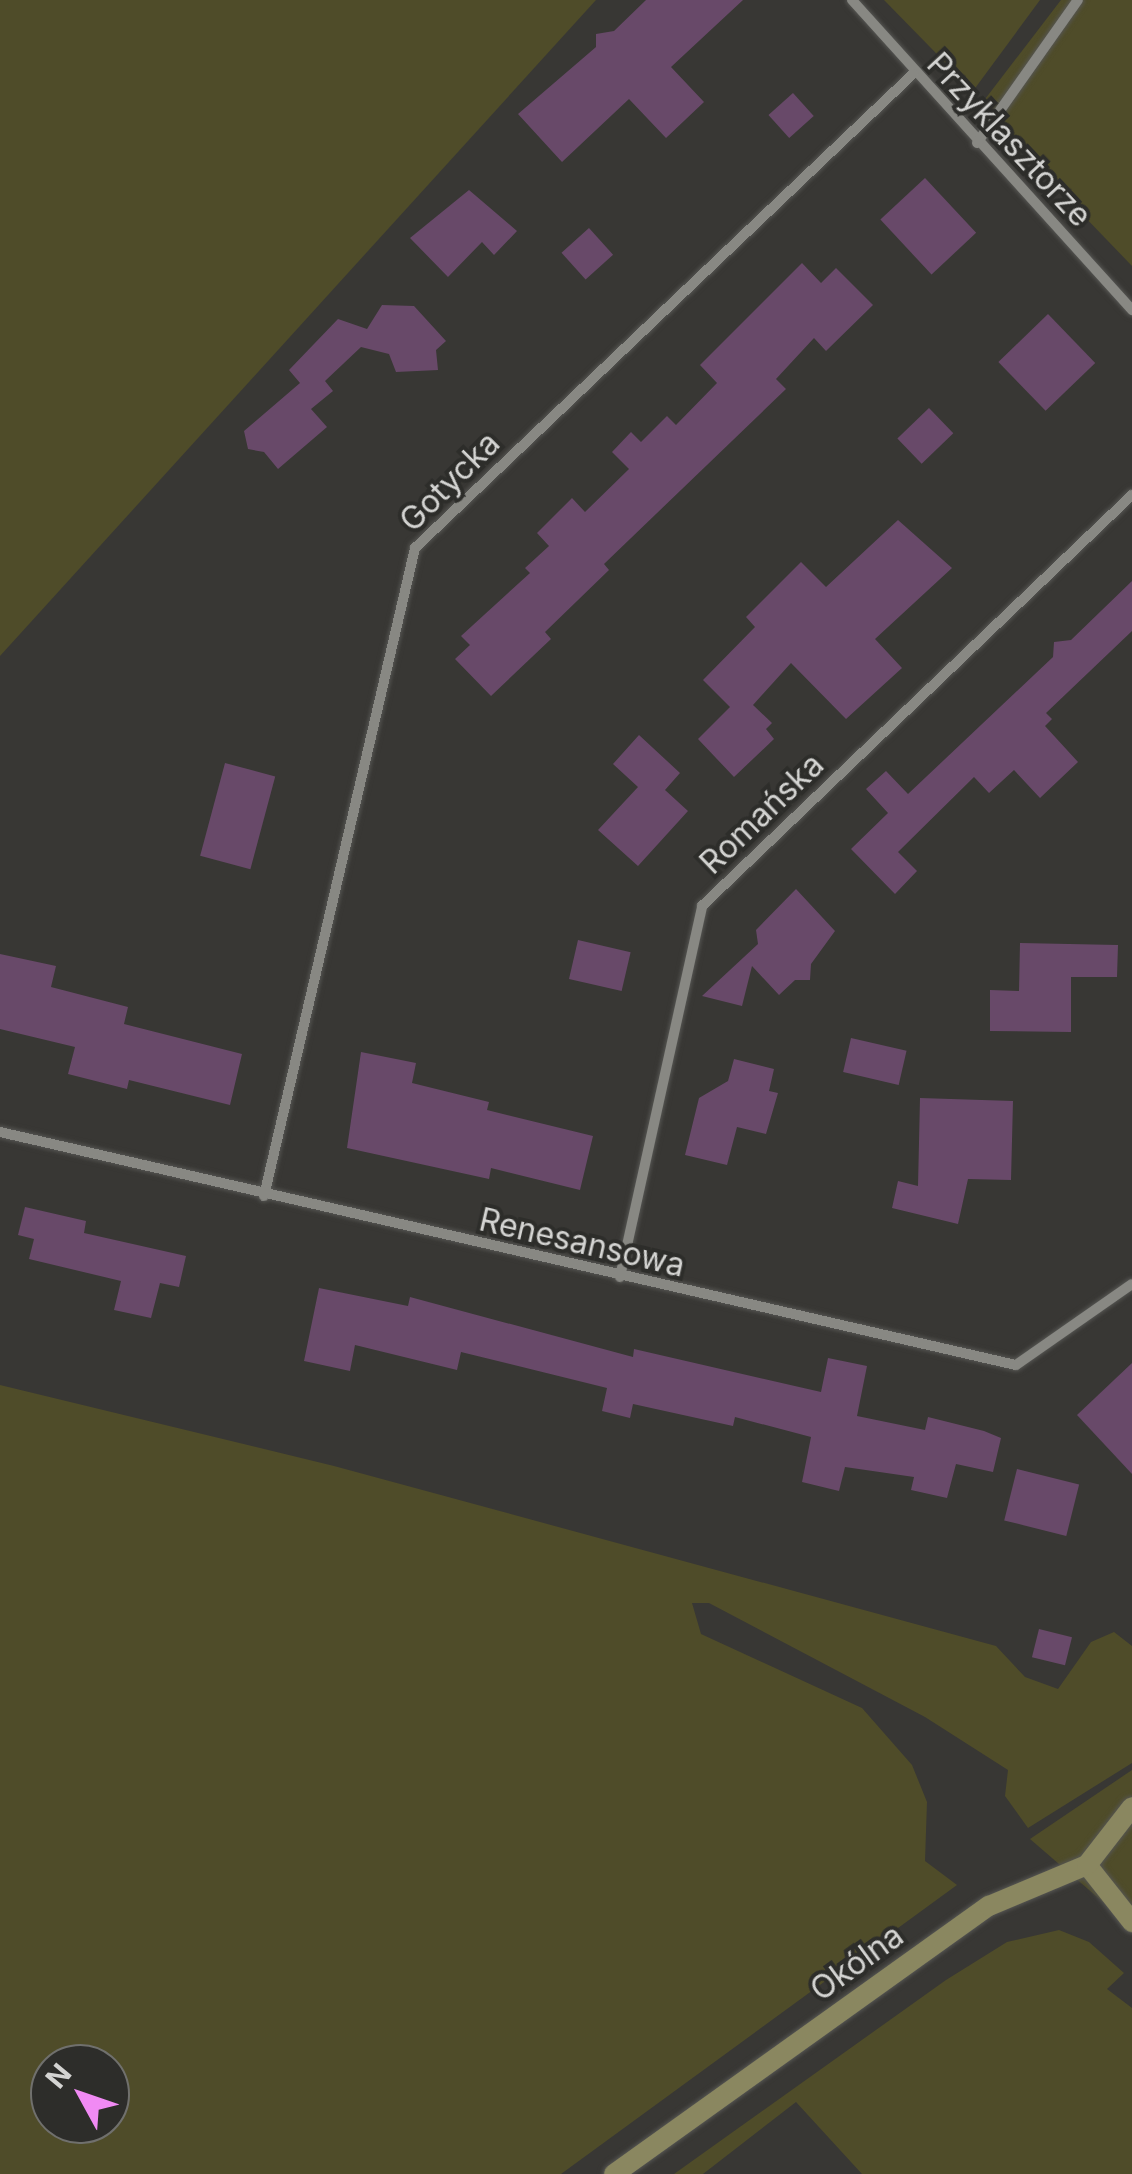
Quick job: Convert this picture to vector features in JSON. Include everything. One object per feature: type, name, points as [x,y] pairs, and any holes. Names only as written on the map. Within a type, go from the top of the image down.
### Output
[{"type":"street","name":"Przyklasztorze","points":[[852,0],[913,74],[1132,310]]},
{"type":"street","points":[[977,143],[1078,0]]},
{"type":"street","name":"Gotycka","points":[[264,1196],[415,548],[913,74]]},
{"type":"street","name":"Romańska","points":[[620,1277],[702,906],[1132,496]]},
{"type":"street","name":"Renesansowa","points":[[0,1132],[264,1196],[1016,1365],[1132,1284]]},
{"type":"street","name":"Okólna","points":[[614,2174],[990,1906],[1087,1865],[1132,1807]]},
{"type":"street","points":[[1087,1865],[1132,1922]]},
{"type":"shaded area","points":[[0,0],[596,0],[0,656]]},
{"type":"shaded area","points":[[884,0],[1040,0],[973,91]]},
{"type":"shaded area","points":[[1061,0],[1132,0],[1132,266],[979,107]]},
{"type":"shaded area","points":[[0,1385],[334,1466],[996,1646],[1025,1677],[1058,1689],[1091,1642],[1114,1632],[1132,1646],[1132,1763],[1028,1828],[1005,1796],[1008,1770],[925,1717],[709,1603],[692,1603],[701,1634],[862,1708],[912,1765],[927,1802],[925,1861],[957,1885],[561,2174],[0,2174]]},
{"type":"shaded area","points":[[1132,1770],[1132,1927],[1030,1839]]},
{"type":"shaded area","points":[[1059,1930],[1089,1942],[1124,1973],[1107,1989],[1132,2008],[1132,2174],[862,2174],[796,2102],[703,2174],[674,2174],[946,1980],[1007,1942]]},
{"type":"building","points":[[646,0],[743,0],[671,67],[704,102],[666,138],[629,99],[562,162],[518,114],[596,47],[596,34],[614,31]]},
{"type":"building","points":[[793,93],[814,116],[789,138],[768,115]]},
{"type":"building","points":[[925,178],[976,233],[932,274],[880,220]]},
{"type":"building","points":[[469,190],[517,231],[494,255],[482,242],[448,277],[410,238]]},
{"type":"building","points":[[589,228],[613,255],[586,280],[562,253]]},
{"type":"building","points":[[802,263],[821,283],[836,268],[873,305],[826,351],[814,338],[776,379],[786,389],[604,564],[609,570],[545,632],[551,639],[491,696],[455,659],[470,645],[461,636],[530,573],[525,568],[549,546],[537,533],[572,498],[585,512],[629,469],[612,452],[631,432],[641,442],[667,416],[676,425],[717,383],[700,365]]},
{"type":"building","points":[[382,305],[414,306],[446,341],[436,350],[438,370],[396,372],[389,354],[361,347],[325,381],[333,391],[311,409],[327,427],[278,469],[264,452],[248,449],[244,431],[300,383],[289,370],[338,319],[367,329]]},
{"type":"building","points":[[1048,314],[1095,363],[1046,411],[998,362]]},
{"type":"building","points":[[929,408],[953,433],[922,464],[897,439]]},
{"type":"building","points":[[898,520],[952,568],[875,639],[902,668],[846,719],[791,663],[753,705],[772,723],[766,729],[774,739],[734,777],[698,739],[730,707],[703,680],[755,627],[746,617],[801,562],[826,587]]},
{"type":"building","points":[[1132,581],[1132,631],[1046,713],[1052,719],[1045,726],[1078,762],[1040,798],[1014,770],[989,793],[974,777],[898,852],[917,871],[895,894],[851,849],[888,813],[866,789],[886,771],[908,794],[1053,657],[1054,642],[1071,640]]},
{"type":"building","points":[[639,735],[680,773],[665,790],[688,811],[638,866],[598,830],[638,787],[613,764]]},
{"type":"building","points":[[225,763],[275,776],[250,869],[200,856]]},
{"type":"building","points":[[796,889],[835,931],[811,964],[810,980],[795,980],[779,995],[752,966],[742,1006],[702,996],[758,944],[756,930]]},
{"type":"building","points":[[578,940],[631,952],[622,991],[569,979]]},
{"type":"building","points":[[1020,943],[1118,945],[1117,977],[1071,977],[1071,1032],[990,1031],[990,990],[1019,991]]},
{"type":"building","points":[[0,954],[56,966],[51,987],[128,1007],[124,1024],[242,1054],[230,1105],[129,1080],[127,1089],[68,1074],[75,1047],[0,1029]]},
{"type":"building","points":[[851,1038],[907,1051],[899,1085],[843,1072]]},
{"type":"building","points":[[361,1052],[416,1063],[412,1083],[489,1102],[487,1110],[593,1136],[580,1190],[491,1168],[489,1179],[347,1148]]},
{"type":"building","points":[[734,1059],[774,1069],[769,1091],[778,1093],[766,1134],[737,1127],[727,1165],[685,1155],[699,1098],[728,1081]]},
{"type":"building","points":[[920,1098],[1013,1101],[1011,1180],[968,1179],[958,1224],[892,1208],[898,1181],[918,1186]]},
{"type":"building","points":[[25,1207],[86,1221],[84,1233],[186,1256],[179,1287],[160,1283],[151,1318],[114,1310],[121,1281],[29,1259],[34,1239],[18,1235]]},
{"type":"building","points":[[319,1288],[408,1306],[410,1297],[633,1357],[634,1349],[821,1392],[828,1358],[867,1366],[857,1416],[925,1430],[928,1417],[1001,1438],[993,1472],[956,1464],[947,1498],[911,1490],[914,1477],[845,1467],[839,1491],[802,1482],[811,1437],[735,1417],[733,1426],[633,1404],[630,1418],[602,1411],[607,1388],[461,1352],[457,1370],[355,1345],[350,1371],[304,1361]]},
{"type":"building","points":[[1132,1363],[1132,1474],[1077,1415]]},
{"type":"building","points":[[1017,1469],[1079,1484],[1066,1536],[1004,1520]]},
{"type":"building","points":[[1039,1629],[1072,1637],[1065,1665],[1032,1657]]}]
